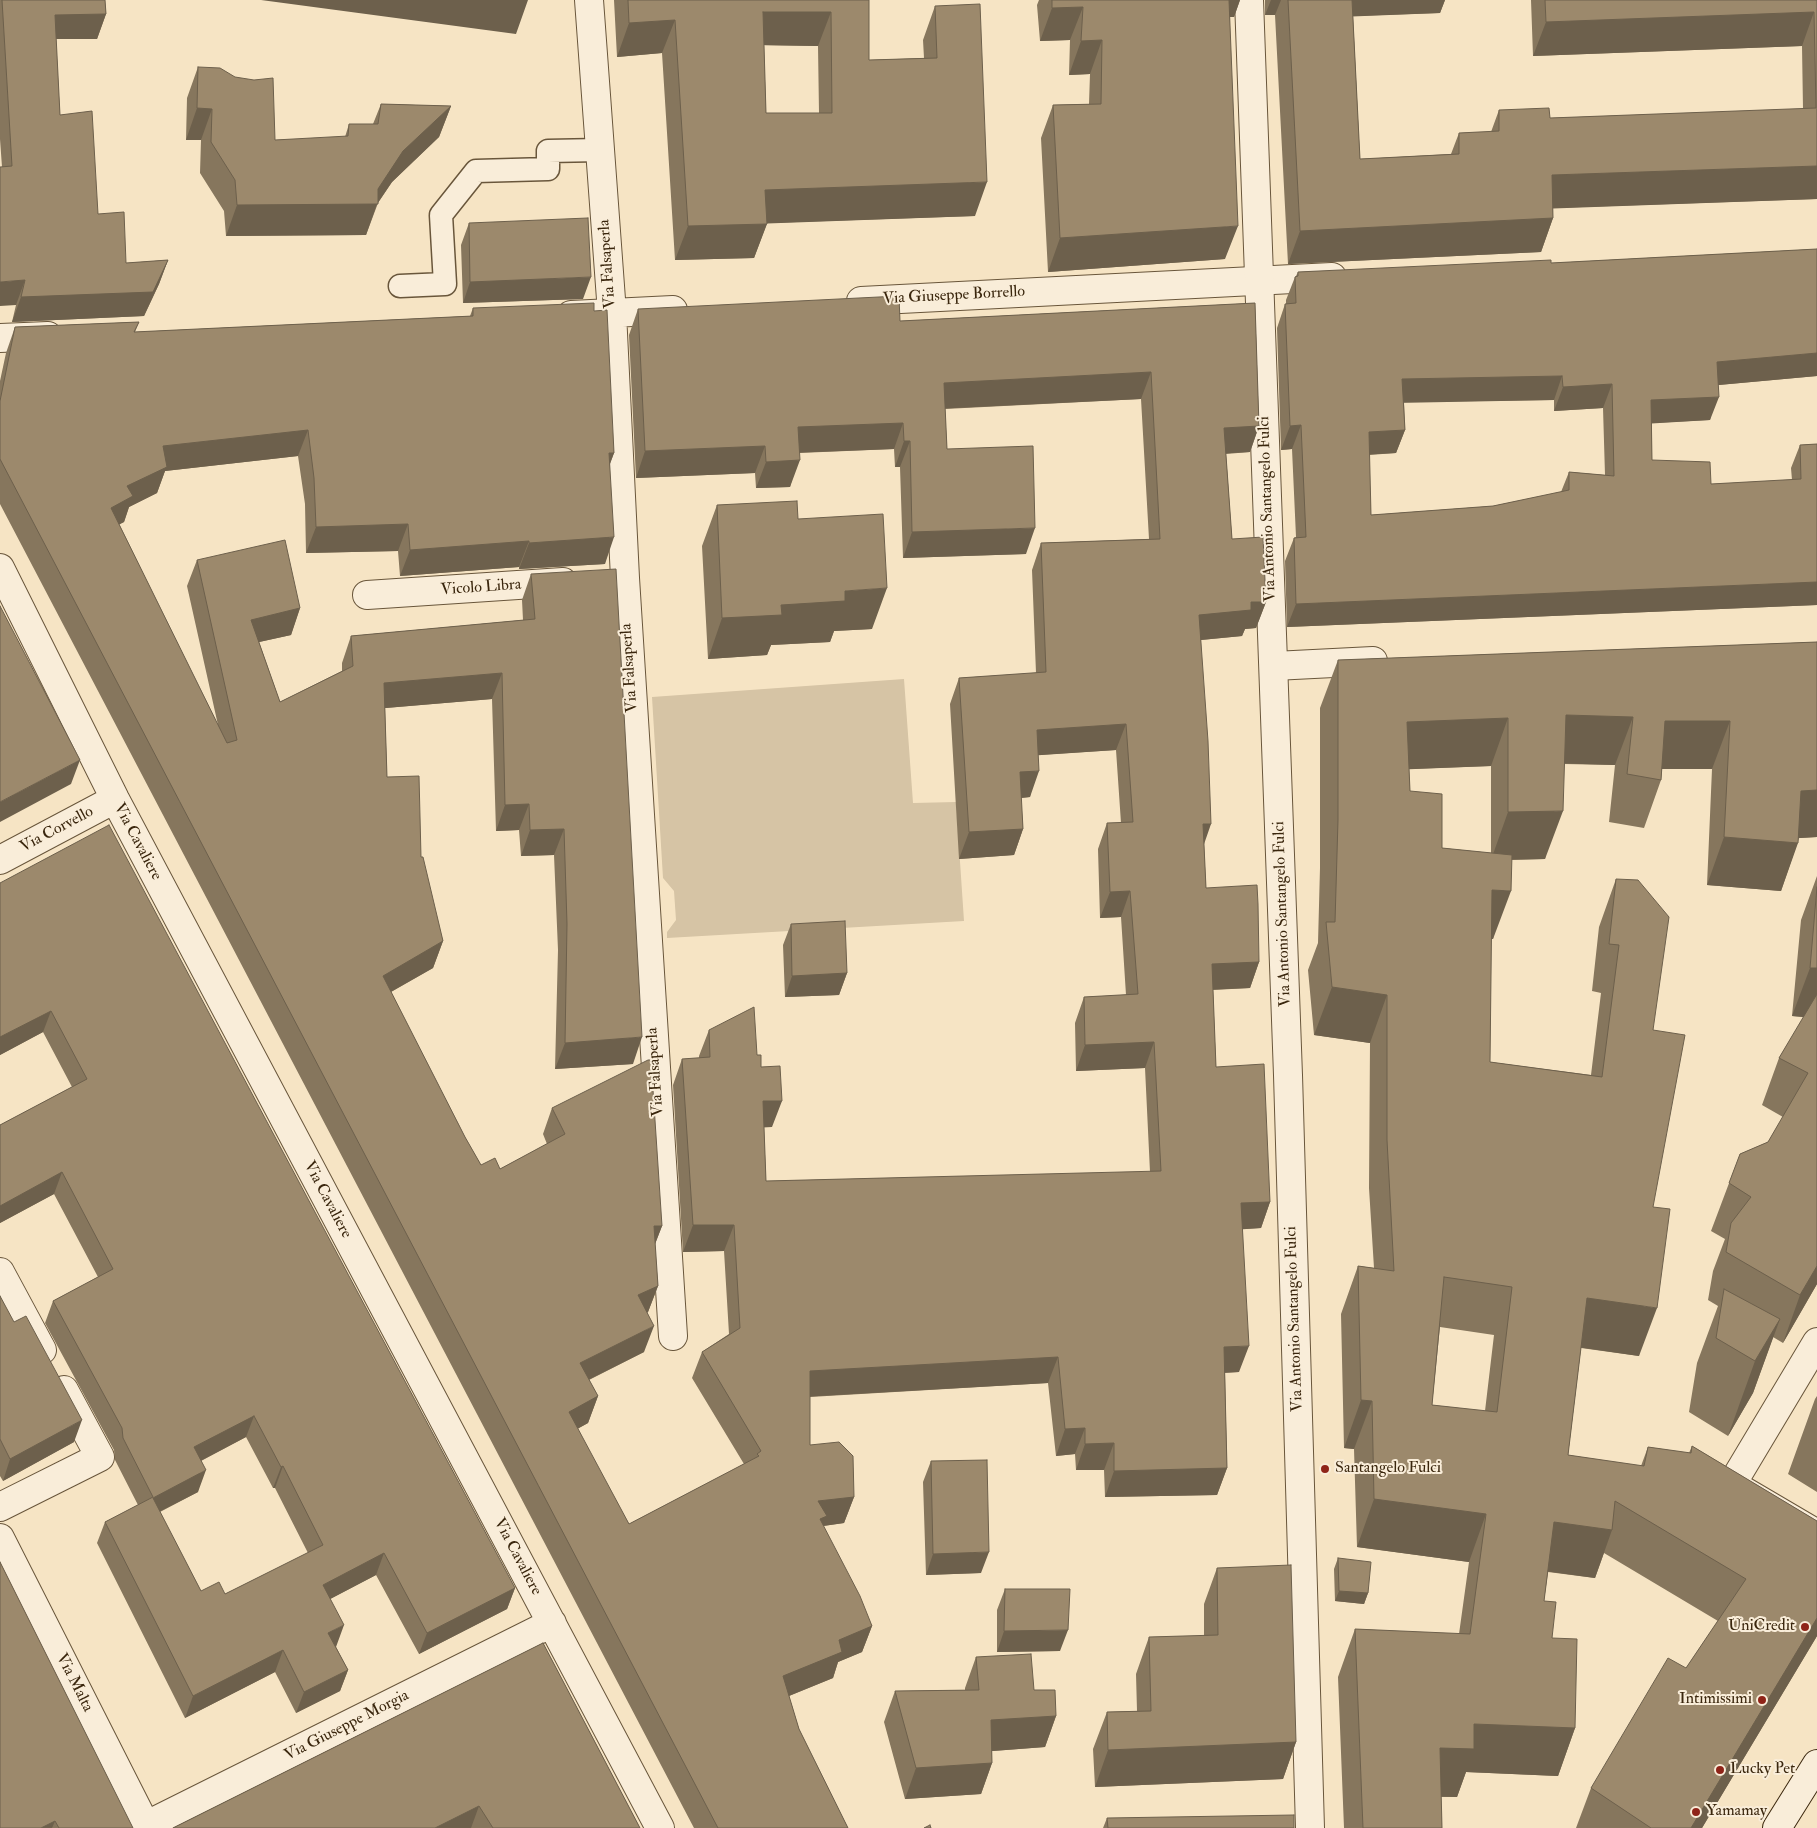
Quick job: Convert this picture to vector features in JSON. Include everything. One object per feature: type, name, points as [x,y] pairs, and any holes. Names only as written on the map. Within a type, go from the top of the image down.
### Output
[{"type":"street","name":"Via Falsaperla","points":[[589,0],[612,313],[605,580],[672,1336]]},
{"type":"street","name":"Via Antonio Santangelo Fulci","points":[[1249,0],[1288,1075],[1310,1828]]},
{"type":"street","name":"Via Giuseppe Borrello","points":[[842,302],[1360,276]]},
{"type":"street","points":[[543,316],[702,309]]},
{"type":"street","points":[[0,338],[69,335]]},
{"type":"street","name":"Via Cavaliere","points":[[0,568],[115,799],[660,1828]]},
{"type":"street","name":"Vicolo Libra","points":[[366,595],[605,580]]},
{"type":"street","points":[[1274,666],[1393,661]]},
{"type":"street","name":"Via Corvello","points":[[0,860],[115,799]]},
{"type":"street","points":[[0,1272],[100,1457],[0,1507]]},
{"type":"street","points":[[1817,1342],[1732,1484],[1817,1534]]},
{"type":"street","name":"Via Malta","points":[[0,1538],[145,1827]]},
{"type":"street","name":"Via Giuseppe Morgia","points":[[145,1827],[552,1623]]},
{"type":"street","points":[[1777,1828],[1817,1764]]},
{"type":"lane","points":[[400,286],[445,284],[441,215],[476,171],[548,169],[548,151],[600,150]]},
{"type":"shaded area","points":[[904,679],[913,803],[956,802],[964,921],[667,938],[667,932],[676,920],[674,891],[663,878],[652,697]]},
{"type":"building","points":[[2,0],[105,0],[106,14],[55,15],[60,115],[92,111],[98,214],[124,212],[126,263],[168,260],[153,292],[21,297],[25,280],[0,282],[0,167],[12,166]]},
{"type":"building","points":[[628,0],[869,0],[869,60],[937,58],[935,6],[980,4],[987,182],[765,190],[767,224],[688,226],[675,20],[629,23]],"holes":[[[763,12],[831,12],[832,113],[766,113]]]},
{"type":"building","points":[[1052,0],[1229,0],[1238,226],[1060,238],[1053,105],[1101,104],[1102,40],[1081,41],[1083,7],[1052,8]]},
{"type":"building","points":[[1288,0],[1352,0],[1360,159],[1459,154],[1459,133],[1499,131],[1499,110],[1549,108],[1550,118],[1816,108],[1814,12],[1546,22],[1545,0],[1817,0],[1817,166],[1552,175],[1553,218],[1300,231]]},
{"type":"building","points":[[198,67],[220,68],[235,77],[254,80],[273,78],[275,140],[348,136],[349,124],[378,124],[381,104],[451,106],[403,151],[378,189],[378,204],[237,205],[235,180],[211,142],[212,109],[197,108]]},
{"type":"building","points":[[588,218],[591,277],[470,282],[469,223]]},
{"type":"building","points":[[1817,249],[1817,353],[1717,362],[1719,397],[1651,400],[1652,460],[1710,462],[1711,484],[1801,479],[1800,445],[1817,444],[1817,582],[1296,604],[1294,538],[1306,537],[1301,425],[1290,426],[1285,304],[1296,303],[1295,277],[1298,276],[1298,272],[1551,260],[1551,263]],"holes":[[[1562,376],[1563,387],[1612,384],[1614,476],[1569,472],[1569,490],[1493,506],[1371,515],[1369,432],[1405,430],[1402,379]]]},
{"type":"building","points":[[899,296],[900,321],[1255,303],[1259,426],[1224,428],[1232,539],[1263,537],[1266,602],[1251,602],[1251,610],[1199,615],[1208,741],[1211,824],[1203,824],[1206,888],[1257,885],[1258,904],[1259,962],[1212,964],[1216,1067],[1264,1064],[1270,1202],[1241,1203],[1249,1346],[1224,1347],[1227,1468],[1114,1471],[1114,1443],[1085,1444],[1085,1428],[1065,1429],[1058,1357],[810,1371],[810,1445],[839,1442],[853,1456],[854,1497],[818,1501],[827,1516],[820,1519],[860,1596],[872,1626],[839,1640],[842,1652],[783,1676],[799,1729],[848,1828],[718,1828],[0,459],[0,401],[15,327],[139,322],[134,332],[473,316],[473,308],[594,303],[594,311],[607,310],[614,453],[609,453],[614,537],[410,550],[408,524],[316,527],[314,478],[308,430],[163,446],[167,467],[127,486],[133,496],[111,508],[227,743],[237,740],[197,560],[285,540],[300,608],[251,620],[280,702],[353,666],[351,636],[535,619],[531,574],[616,569],[642,1037],[565,1043],[567,924],[564,829],[530,830],[529,804],[505,805],[502,673],[384,683],[387,777],[419,776],[421,857],[423,857],[443,941],[383,976],[481,1165],[495,1158],[500,1169],[565,1134],[552,1108],[651,1060],[662,1226],[654,1226],[658,1286],[638,1295],[654,1326],[580,1363],[598,1396],[569,1412],[629,1524],[759,1456],[757,1454],[761,1451],[702,1352],[740,1328],[734,1225],[693,1225],[682,1059],[710,1057],[709,1030],[754,1007],[757,1055],[761,1055],[761,1067],[780,1066],[782,1101],[763,1101],[766,1181],[1161,1171],[1154,1042],[1085,1045],[1084,997],[1138,994],[1130,891],[1110,892],[1107,823],[1133,822],[1126,724],[1037,730],[1039,771],[1020,772],[1023,829],[969,832],[959,678],[1046,672],[1041,543],[1160,539],[1151,372],[944,383],[947,449],[1033,446],[1035,528],[912,532],[910,441],[904,441],[903,423],[798,427],[800,460],[766,462],[765,446],[645,451],[638,309]]},
{"type":"building","points":[[797,501],[798,519],[883,514],[887,588],[845,591],[845,601],[781,605],[782,615],[722,618],[717,505]]},
{"type":"building","points":[[0,606],[80,760],[0,802]]},
{"type":"building","points":[[1817,642],[1817,790],[1801,791],[1798,843],[1724,837],[1730,721],[1665,721],[1661,780],[1627,774],[1633,717],[1566,715],[1563,811],[1508,812],[1508,718],[1407,722],[1410,791],[1442,794],[1442,848],[1512,855],[1511,891],[1492,890],[1490,1062],[1602,1077],[1619,945],[1609,944],[1616,879],[1638,880],[1669,917],[1653,1030],[1685,1035],[1653,1207],[1670,1209],[1657,1308],[1587,1298],[1568,1455],[1644,1466],[1648,1447],[1691,1453],[1692,1446],[1817,1521],[1817,1618],[1691,1828],[1651,1828],[1591,1788],[1668,1658],[1686,1668],[1746,1579],[1615,1501],[1612,1530],[1554,1522],[1544,1601],[1556,1602],[1552,1638],[1577,1639],[1575,1728],[1474,1724],[1474,1749],[1440,1748],[1442,1828],[1363,1828],[1355,1629],[1470,1634],[1486,1514],[1374,1499],[1372,1401],[1361,1400],[1358,1266],[1394,1271],[1387,1140],[1387,995],[1332,987],[1326,922],[1335,922],[1338,820],[1338,660]],"holes":[[[1444,1277],[1512,1287],[1497,1412],[1432,1405]]]},
{"type":"building","points":[[109,825],[515,1588],[427,1633],[384,1553],[323,1585],[344,1625],[328,1633],[348,1670],[304,1692],[283,1650],[193,1696],[105,1522],[153,1497],[123,1438],[122,1428],[53,1301],[113,1269],[62,1172],[0,1206],[0,1125],[87,1079],[51,1011],[0,1037],[0,883]],"holes":[[[254,1416],[281,1467],[283,1466],[323,1545],[225,1594],[219,1582],[201,1591],[153,1498],[206,1470],[194,1447]]]},
{"type":"building","points":[[1817,887],[1817,968],[1810,968]]},
{"type":"building","points":[[845,921],[847,973],[792,976],[791,924]]},
{"type":"building","points":[[1817,994],[1817,1266],[1800,1295],[1726,1252],[1731,1223],[1751,1197],[1729,1183],[1740,1154],[1768,1142],[1808,1073],[1779,1058]]},
{"type":"building","points":[[1724,1289],[1780,1319],[1755,1361],[1716,1338]]},
{"type":"building","points":[[0,1296],[14,1322],[26,1316],[82,1420],[10,1459],[0,1439]]},
{"type":"building","points":[[987,1460],[989,1552],[933,1554],[931,1461]]},
{"type":"building","points":[[1338,1558],[1371,1562],[1368,1593],[1339,1591]]},
{"type":"building","points":[[0,1562],[133,1828],[59,1828],[55,1821],[41,1828],[0,1828]]},
{"type":"building","points":[[1291,1565],[1296,1742],[1108,1750],[1107,1712],[1151,1711],[1149,1637],[1218,1635],[1217,1568]]},
{"type":"building","points":[[1005,1589],[1070,1589],[1068,1630],[1004,1631]]},
{"type":"building","points":[[543,1643],[640,1828],[493,1828],[479,1806],[435,1828],[173,1828]]},
{"type":"building","points":[[1031,1654],[1034,1690],[1055,1690],[1056,1716],[991,1720],[992,1763],[916,1768],[895,1691],[979,1690],[976,1657]]},
{"type":"building","points":[[1294,1815],[1294,1828],[1108,1828],[1107,1818]]},
{"type":"place","name":"Santangelo Fulci","points":[[1325,1469]]},
{"type":"place","name":"UniCredit","points":[[1805,1627]]},
{"type":"place","name":"Intimissimi","points":[[1762,1700]]},
{"type":"place","name":"Lucky Pet","points":[[1720,1770]]},
{"type":"place","name":"Yamamay","points":[[1696,1812]]}]
